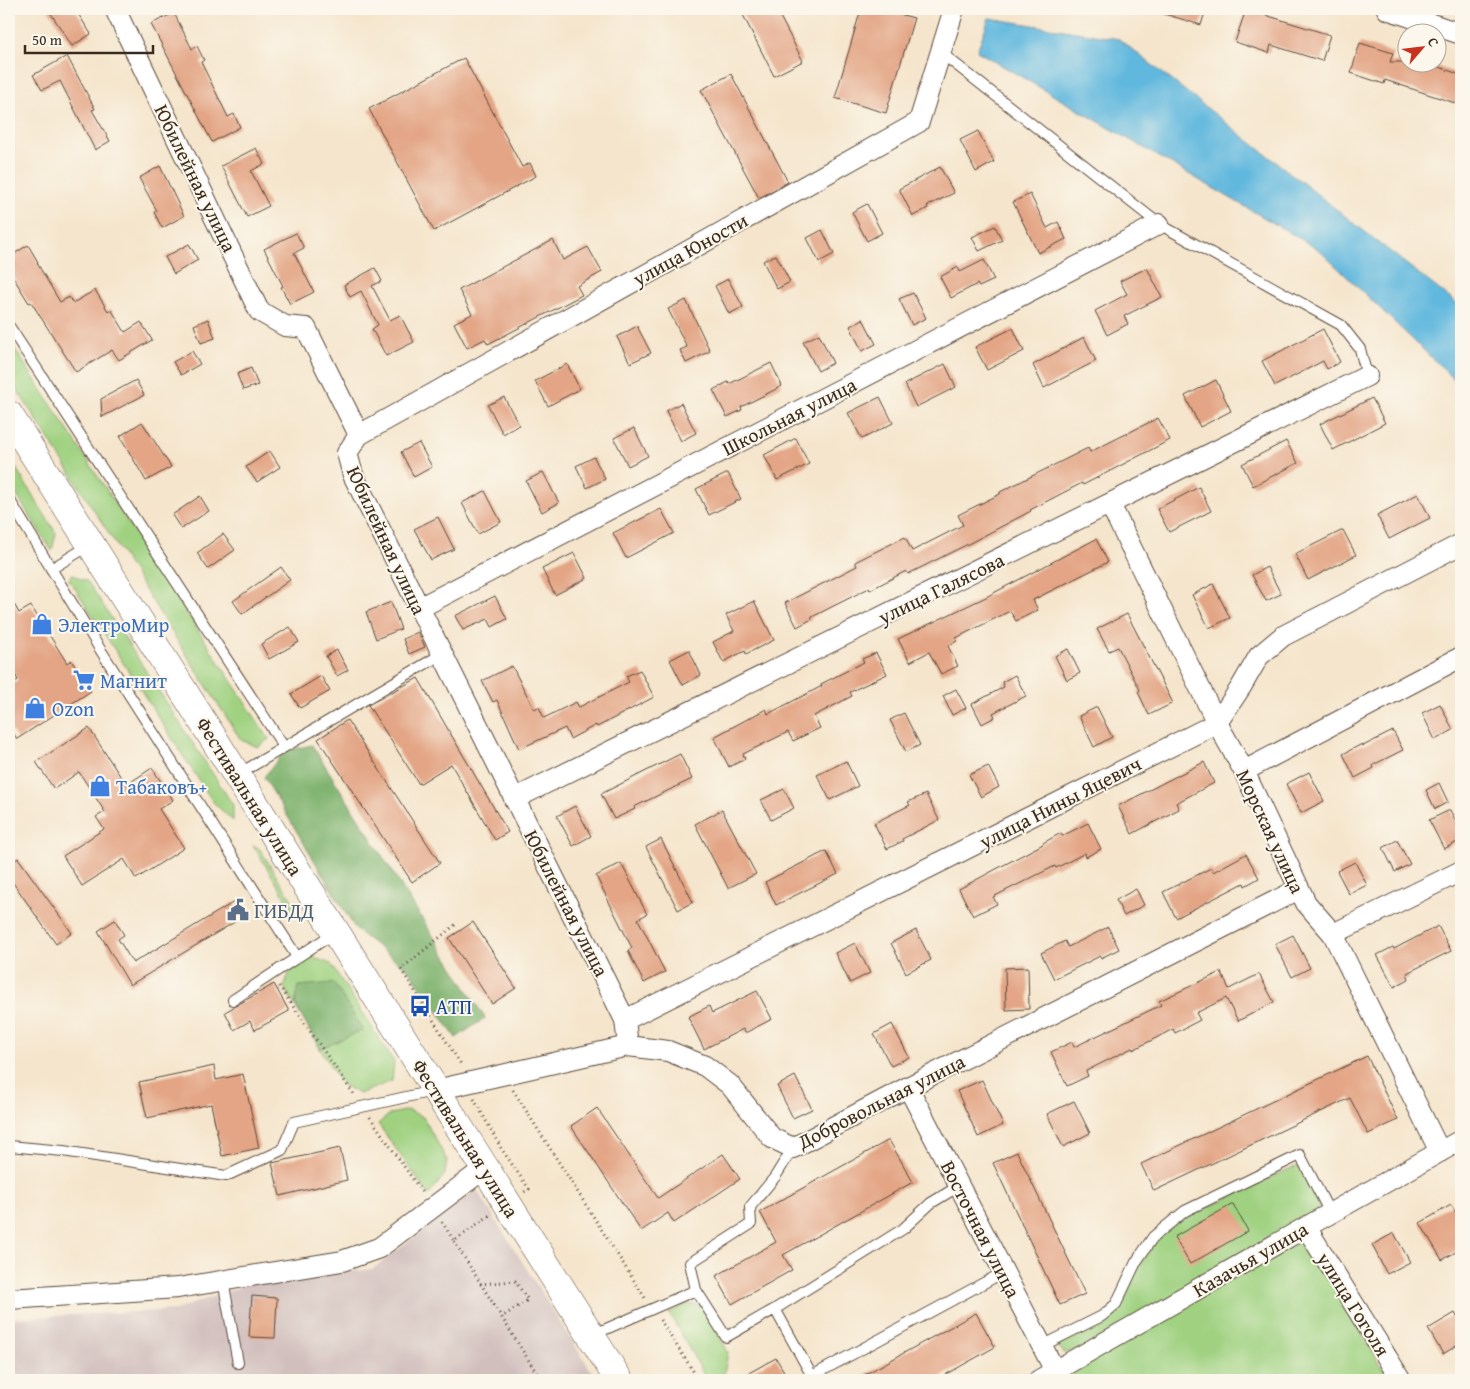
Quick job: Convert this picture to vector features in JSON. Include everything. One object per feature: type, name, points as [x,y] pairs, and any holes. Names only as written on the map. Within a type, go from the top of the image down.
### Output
[{"type":"main road","name":"Фестивальная улица","points":[[9,415],[619,1380]]},
{"type":"street","name":"Юбилейная улица","points":[[115,9],[259,311],[285,326],[306,328],[359,435],[347,453],[353,475],[625,1020],[628,1046]]},
{"type":"street","name":"улица Юности","points":[[359,435],[919,122],[954,9]]},
{"type":"street","points":[[1387,9],[1461,34]]},
{"type":"street","name":"Школьная улица","points":[[419,608],[1159,224]]},
{"type":"street","name":"улица Галясова","points":[[514,798],[1367,376]]},
{"type":"street","name":"Морская улица","points":[[1110,504],[1217,723],[1244,771],[1306,903],[1333,934],[1440,1152]]},
{"type":"street","name":"улица Нины Яцевич","points":[[625,1020],[1217,723],[1259,656],[1284,636],[1461,544]]},
{"type":"street","points":[[1244,771],[1461,657]]},
{"type":"street","points":[[1333,934],[1461,871]]},
{"type":"street","name":"Добровольная улица","points":[[436,1090],[504,1076],[628,1046],[668,1051],[705,1066],[730,1085],[772,1138],[793,1148],[908,1087],[1299,889]]},
{"type":"street","name":"Восточная улица","points":[[908,1087],[1042,1346],[1047,1376]]},
{"type":"street","name":"Казачья улица","points":[[1047,1376],[1461,1140]]},
{"type":"street","points":[[9,1299],[178,1288],[342,1261],[379,1248],[485,1168]]},
{"type":"street","name":"улица Гоголя","points":[[1306,1227],[1401,1380]]},
{"type":"lane","points":[[940,52],[1159,224],[1341,325],[1360,349],[1367,376]]},
{"type":"lane","points":[[9,326],[284,747]]},
{"type":"lane","points":[[9,499],[98,646],[297,957]]},
{"type":"lane","points":[[52,569],[90,544]]},
{"type":"lane","points":[[236,775],[442,654]]},
{"type":"lane","points":[[233,1000],[336,932]]},
{"type":"lane","points":[[9,1146],[64,1151],[226,1176],[282,1150],[294,1122],[436,1090]]},
{"type":"lane","points":[[793,1148],[775,1177],[750,1207],[751,1224],[690,1263],[696,1290],[726,1337],[775,1309],[903,1229],[931,1203],[959,1186]]},
{"type":"lane","points":[[1042,1346],[1102,1316],[1116,1304],[1136,1262],[1153,1237],[1184,1211],[1300,1155],[1330,1213]]},
{"type":"lane","points":[[775,1309],[812,1376],[1004,1272]]},
{"type":"lane","points":[[223,1280],[238,1363]]},
{"type":"lane","points":[[591,1336],[696,1290]]},
{"type":"path","points":[[504,1076],[699,1380]]},
{"type":"path","points":[[454,1241],[541,1380]]},
{"type":"path","points":[[480,1284],[516,1280],[528,1300],[502,1317]]},
{"type":"shaded area","points":[[476,1189],[597,1380],[9,1380],[9,1318],[176,1310],[250,1283],[373,1269]]},
{"type":"green space","points":[[9,340],[269,739],[258,747],[241,740],[9,377]]},
{"type":"green space","points":[[9,457],[56,533],[52,551],[9,483]]},
{"type":"green space","points":[[72,574],[88,582],[233,805],[233,821],[213,802],[69,579]]},
{"type":"green space","points":[[312,745],[485,1018],[456,1038],[409,970],[356,930],[264,777],[285,751]]},
{"type":"green space","points":[[253,845],[260,849],[295,905],[297,917]]},
{"type":"green space","points":[[312,957],[331,964],[394,1062],[392,1081],[359,1094],[341,1084],[284,987],[289,973]]},
{"type":"green space","points":[[334,983],[363,1030],[320,1049],[295,1004],[299,986]]},
{"type":"green space","points":[[408,1110],[423,1117],[447,1160],[445,1174],[429,1195],[378,1124],[390,1114]]},
{"type":"green space","points":[[1299,1166],[1320,1207],[1315,1215],[1084,1348],[1064,1353],[1058,1346],[1113,1317],[1124,1302],[1138,1267],[1156,1241],[1179,1221]]},
{"type":"green space","points":[[1297,1243],[1309,1247],[1390,1380],[1052,1380]]},
{"type":"green space","points":[[687,1304],[703,1306],[728,1352],[723,1380],[707,1380],[669,1313]]},
{"type":"water","points":[[989,18],[1119,39],[1461,307],[1461,382],[1458,383],[1318,249],[977,51]]},
{"type":"building","points":[[48,9],[75,9],[91,34],[72,46]]},
{"type":"building","points":[[740,9],[776,9],[803,61],[774,76]]},
{"type":"building","points":[[861,9],[881,9],[914,18],[886,113],[835,98]]},
{"type":"building","points":[[1159,9],[1206,9],[1201,25],[1158,12]]},
{"type":"building","points":[[1246,9],[1330,35],[1322,61],[1271,45],[1269,53],[1235,42]]},
{"type":"building","points":[[174,13],[192,49],[197,46],[204,60],[201,62],[228,117],[234,114],[240,127],[212,142],[151,24]]},
{"type":"building","points":[[1360,43],[1393,53],[1390,62],[1398,62],[1398,72],[1448,72],[1448,70],[1461,75],[1461,105],[1385,80],[1384,84],[1351,73]]},
{"type":"building","points":[[67,56],[95,109],[92,110],[110,141],[95,150],[60,81],[42,90],[33,75]]},
{"type":"building","points":[[464,58],[522,167],[530,163],[536,176],[434,231],[369,109]]},
{"type":"building","points":[[731,74],[788,182],[759,198],[701,90]]},
{"type":"building","points":[[978,131],[994,162],[976,172],[960,140]]},
{"type":"building","points":[[256,148],[264,164],[251,171],[269,206],[247,217],[221,166]]},
{"type":"building","points":[[160,166],[184,216],[162,228],[154,212],[157,211],[139,178]]},
{"type":"building","points":[[940,167],[954,193],[927,206],[928,208],[913,216],[899,189]]},
{"type":"building","points":[[1030,194],[1047,228],[1058,222],[1066,239],[1038,253],[1013,202]]},
{"type":"building","points":[[867,204],[882,233],[867,241],[852,212]]},
{"type":"building","points":[[995,226],[1002,240],[979,251],[972,237]]},
{"type":"building","points":[[822,230],[834,254],[819,262],[807,238]]},
{"type":"building","points":[[296,233],[304,248],[294,253],[314,292],[290,304],[264,249]]},
{"type":"building","points":[[553,240],[563,260],[588,247],[602,272],[577,286],[582,295],[488,344],[485,339],[467,348],[454,323],[472,314],[459,290]]},
{"type":"building","points":[[189,244],[198,260],[174,274],[165,257]]},
{"type":"building","points":[[28,245],[60,302],[69,297],[73,303],[95,290],[108,311],[111,309],[125,332],[141,322],[152,340],[119,360],[112,350],[76,372],[13,277],[9,280],[9,257]]},
{"type":"building","points":[[776,255],[790,282],[777,289],[763,261]]},
{"type":"building","points":[[984,260],[994,280],[979,287],[977,284],[951,298],[940,277],[958,267],[960,272]]},
{"type":"building","points":[[375,268],[382,281],[372,286],[390,320],[400,315],[414,342],[386,356],[372,329],[378,325],[361,291],[350,297],[344,285]]},
{"type":"building","points":[[1147,268],[1162,297],[1124,316],[1128,324],[1107,335],[1095,311],[1127,294],[1120,281]]},
{"type":"building","points":[[728,279],[743,307],[729,314],[715,286]]},
{"type":"building","points":[[913,293],[926,318],[912,325],[899,299]]},
{"type":"building","points":[[686,300],[710,351],[686,363],[680,350],[687,347],[668,309]]},
{"type":"building","points":[[208,319],[215,338],[201,343],[194,325]]},
{"type":"building","points":[[863,319],[876,344],[862,351],[850,326]]},
{"type":"building","points":[[637,326],[651,353],[630,363],[617,337]]},
{"type":"building","points":[[1013,328],[1024,351],[987,370],[975,347]]},
{"type":"building","points":[[1323,329],[1340,362],[1327,369],[1323,361],[1275,386],[1262,361]]},
{"type":"building","points":[[819,334],[833,363],[818,371],[803,342]]},
{"type":"building","points":[[1084,337],[1096,361],[1044,388],[1033,365]]},
{"type":"building","points":[[192,351],[200,364],[181,375],[173,362]]},
{"type":"building","points":[[771,363],[782,386],[741,407],[742,410],[727,417],[713,390]]},
{"type":"building","points":[[567,364],[580,389],[548,406],[535,381]]},
{"type":"building","points":[[945,364],[956,387],[916,407],[905,384]]},
{"type":"building","points":[[251,368],[258,385],[243,390],[237,374]]},
{"type":"building","points":[[136,380],[144,395],[102,417],[101,399]]},
{"type":"building","points":[[1216,380],[1231,411],[1200,427],[1185,396]]},
{"type":"building","points":[[504,397],[519,425],[503,434],[488,405]]},
{"type":"building","points":[[880,397],[893,423],[862,439],[848,413]]},
{"type":"building","points":[[1372,398],[1385,423],[1333,450],[1320,424]]},
{"type":"building","points":[[681,403],[696,433],[681,441],[666,411]]},
{"type":"building","points":[[1158,418],[1170,440],[1083,485],[1082,483],[908,574],[906,571],[870,590],[869,588],[812,617],[812,619],[797,627],[785,603],[857,566],[855,562],[905,537],[912,551],[963,525],[958,515],[1000,494],[1000,492],[1088,448],[1090,452]]},
{"type":"building","points":[[142,422],[171,467],[146,481],[120,436]]},
{"type":"building","points":[[634,428],[648,456],[628,466],[614,438]]},
{"type":"building","points":[[796,438],[809,464],[777,480],[764,455]]},
{"type":"building","points":[[1286,441],[1298,463],[1253,486],[1242,464]]},
{"type":"building","points":[[419,443],[432,467],[414,477],[401,452]]},
{"type":"building","points":[[270,451],[280,467],[257,482],[246,467]]},
{"type":"building","points":[[594,457],[605,479],[587,488],[576,466]]},
{"type":"building","points":[[543,472],[559,503],[542,512],[526,481]]},
{"type":"building","points":[[728,473],[741,499],[709,515],[696,489]]},
{"type":"building","points":[[1199,487],[1211,511],[1169,532],[1157,509]]},
{"type":"building","points":[[485,491],[501,522],[478,534],[462,503]]},
{"type":"building","points":[[1418,494],[1430,518],[1389,539],[1377,515]]},
{"type":"building","points":[[200,496],[209,511],[181,529],[172,515]]},
{"type":"building","points":[[661,509],[674,533],[626,558],[613,533]]},
{"type":"building","points":[[438,517],[454,549],[431,560],[414,529]]},
{"type":"building","points":[[1343,530],[1356,555],[1308,580],[1295,554]]},
{"type":"building","points":[[223,534],[235,550],[208,569],[197,553]]},
{"type":"building","points":[[1096,539],[1108,562],[1033,600],[1038,610],[1016,621],[1010,611],[956,638],[957,641],[948,646],[958,666],[941,674],[929,652],[910,662],[898,639],[986,597]]},
{"type":"building","points":[[574,553],[587,578],[555,595],[542,569]]},
{"type":"building","points":[[281,567],[290,580],[242,614],[233,601]]},
{"type":"building","points":[[1267,567],[1281,594],[1266,601],[1252,575]]},
{"type":"building","points":[[1213,584],[1230,618],[1209,628],[1192,595]]},
{"type":"building","points":[[9,595],[19,613],[31,606],[67,663],[71,660],[91,691],[17,739],[9,726],[9,686],[18,680],[9,665]]},
{"type":"building","points":[[495,596],[507,619],[492,627],[488,619],[463,630],[455,616]]},
{"type":"building","points":[[754,601],[774,640],[746,654],[745,651],[723,662],[713,642],[734,631],[726,615]]},
{"type":"building","points":[[391,602],[401,629],[376,639],[366,612]]},
{"type":"building","points":[[1127,614],[1173,703],[1149,715],[1138,692],[1140,690],[1118,647],[1109,651],[1097,629]]},
{"type":"building","points":[[290,627],[299,642],[269,659],[261,644]]},
{"type":"building","points":[[418,632],[425,647],[409,654],[403,639]]},
{"type":"building","points":[[1068,649],[1080,673],[1067,680],[1055,656]]},
{"type":"building","points":[[337,650],[348,670],[337,676],[326,656]]},
{"type":"building","points":[[689,650],[701,675],[683,685],[670,660]]},
{"type":"building","points":[[876,653],[887,674],[850,692],[852,696],[814,716],[820,728],[793,741],[788,732],[743,754],[745,759],[729,767],[714,737],[766,709],[768,714],[822,686],[821,684],[864,662],[862,659]]},
{"type":"building","points":[[512,666],[534,709],[539,707],[544,718],[576,702],[579,707],[629,682],[626,676],[640,670],[654,697],[570,739],[565,728],[519,749],[497,700],[493,702],[482,681]]},
{"type":"building","points":[[1015,675],[1026,696],[993,713],[995,717],[982,724],[972,704],[1004,687],[1002,682]]},
{"type":"building","points":[[321,676],[330,691],[300,708],[291,694]]},
{"type":"building","points":[[418,678],[508,832],[495,840],[451,764],[419,784],[368,705]]},
{"type":"building","points":[[956,689],[966,708],[952,715],[943,696]]},
{"type":"building","points":[[1440,704],[1453,730],[1435,740],[1422,713]]},
{"type":"building","points":[[1097,707],[1112,737],[1094,747],[1079,716]]},
{"type":"building","points":[[904,713],[920,745],[906,752],[890,720]]},
{"type":"building","points":[[347,720],[440,863],[412,882],[318,739]]},
{"type":"building","points":[[89,728],[126,785],[152,768],[173,800],[159,809],[184,848],[136,879],[124,859],[82,886],[63,856],[104,829],[96,817],[105,812],[79,772],[54,789],[36,762]]},
{"type":"building","points":[[1393,731],[1403,750],[1373,765],[1374,768],[1355,778],[1343,754]]},
{"type":"building","points":[[680,754],[692,779],[634,807],[635,809],[614,819],[601,794]]},
{"type":"building","points":[[846,761],[858,786],[830,800],[817,775]]},
{"type":"building","points":[[1204,762],[1214,783],[1176,803],[1179,809],[1132,834],[1118,806]]},
{"type":"building","points":[[988,766],[999,787],[981,797],[969,775]]},
{"type":"building","points":[[1309,772],[1324,801],[1301,813],[1286,784]]},
{"type":"building","points":[[1439,783],[1448,802],[1435,809],[1426,790]]},
{"type":"building","points":[[784,789],[794,808],[771,820],[761,800]]},
{"type":"building","points":[[926,794],[939,820],[887,849],[874,823],[910,805],[908,802]]},
{"type":"building","points":[[575,806],[591,836],[573,846],[557,816]]},
{"type":"building","points":[[722,810],[756,874],[728,888],[695,824]]},
{"type":"building","points":[[1450,810],[1461,832],[1461,840],[1444,849],[1429,820]]},
{"type":"building","points":[[1088,823],[1101,849],[1086,857],[1085,853],[1056,868],[1055,866],[993,897],[997,904],[973,916],[959,889],[1061,833],[1062,836]]},
{"type":"building","points":[[661,839],[693,902],[678,910],[646,847]]},
{"type":"building","points":[[1397,840],[1410,864],[1395,872],[1383,848]]},
{"type":"building","points":[[826,851],[838,874],[776,905],[765,882]]},
{"type":"building","points":[[1246,854],[1259,878],[1245,886],[1244,883],[1176,918],[1163,892],[1211,868],[1213,872]]},
{"type":"building","points":[[18,858],[72,933],[56,944],[9,877],[9,865]]},
{"type":"building","points":[[1355,862],[1367,885],[1349,894],[1337,871]]},
{"type":"building","points":[[621,863],[647,914],[638,919],[665,972],[644,983],[628,951],[632,948],[596,876]]},
{"type":"building","points":[[1136,889],[1144,905],[1124,916],[1116,900]]},
{"type":"building","points":[[234,902],[243,917],[130,985],[98,931],[115,920],[124,935],[118,939],[133,963]]},
{"type":"building","points":[[473,922],[516,988],[492,1004],[449,938]]},
{"type":"building","points":[[1438,926],[1451,951],[1407,973],[1409,979],[1394,987],[1377,955],[1393,947],[1394,949]]},
{"type":"building","points":[[1108,927],[1119,949],[1101,958],[1100,956],[1054,979],[1041,953],[1065,941],[1068,947]]},
{"type":"building","points":[[916,930],[931,960],[906,973],[891,943]]},
{"type":"building","points":[[1293,935],[1310,968],[1292,977],[1275,944]]},
{"type":"building","points":[[855,943],[870,973],[850,983],[835,953]]},
{"type":"building","points":[[1028,967],[1029,1009],[1006,1010],[1005,968]]},
{"type":"building","points":[[1221,972],[1229,989],[1259,974],[1274,1002],[1238,1021],[1226,998],[1196,1013],[1200,1020],[1175,1033],[1173,1029],[1133,1050],[1132,1048],[1086,1071],[1088,1076],[1067,1086],[1051,1052],[1072,1042],[1074,1047],[1161,1005],[1159,1001]]},
{"type":"building","points":[[274,984],[289,1011],[255,1030],[250,1021],[234,1030],[225,1012]]},
{"type":"building","points":[[757,991],[772,1019],[745,1033],[743,1029],[704,1049],[688,1017],[709,1006],[712,1013]]},
{"type":"building","points":[[892,1024],[909,1057],[891,1066],[874,1034]]},
{"type":"building","points":[[1367,1056],[1398,1120],[1368,1134],[1350,1098],[1154,1191],[1141,1164]]},
{"type":"building","points":[[214,1066],[216,1080],[243,1074],[259,1148],[222,1156],[211,1104],[147,1118],[139,1082]]},
{"type":"building","points":[[795,1076],[812,1109],[793,1118],[777,1086]]},
{"type":"building","points":[[982,1080],[1003,1125],[978,1137],[957,1091]]},
{"type":"building","points":[[1074,1101],[1090,1133],[1063,1147],[1047,1114]]},
{"type":"building","points":[[597,1108],[658,1198],[723,1154],[740,1179],[674,1223],[668,1213],[641,1231],[571,1126]]},
{"type":"building","points":[[889,1140],[913,1182],[783,1255],[792,1270],[732,1304],[716,1276],[776,1242],[760,1212]]},
{"type":"building","points":[[340,1148],[347,1180],[280,1196],[272,1163]]},
{"type":"building","points":[[1017,1152],[1085,1294],[1060,1305],[993,1163]]},
{"type":"building","points":[[1233,1204],[1248,1231],[1190,1264],[1174,1237]]},
{"type":"building","points":[[1451,1205],[1461,1221],[1461,1249],[1442,1260],[1420,1223]]},
{"type":"building","points":[[1394,1233],[1410,1262],[1387,1274],[1372,1245]]},
{"type":"building","points":[[252,1296],[277,1298],[275,1338],[249,1337]]},
{"type":"building","points":[[976,1313],[995,1347],[936,1380],[855,1380]]},
{"type":"building","points":[[1455,1313],[1461,1323],[1461,1343],[1443,1354],[1428,1329]]},
{"type":"building","points":[[776,1358],[789,1380],[736,1380]]},
{"type":"place","name":"ЭлектроМир","points":[[42,624]]},
{"type":"place","name":"Магнит","points":[[84,680]]},
{"type":"place","name":"Ozon","points":[[35,708]]},
{"type":"place","name":"Табаковъ+","points":[[100,786]]},
{"type":"place","name":"ГИБДД","points":[[238,910]]},
{"type":"place","name":"АТП","points":[[420,1006]]}]
